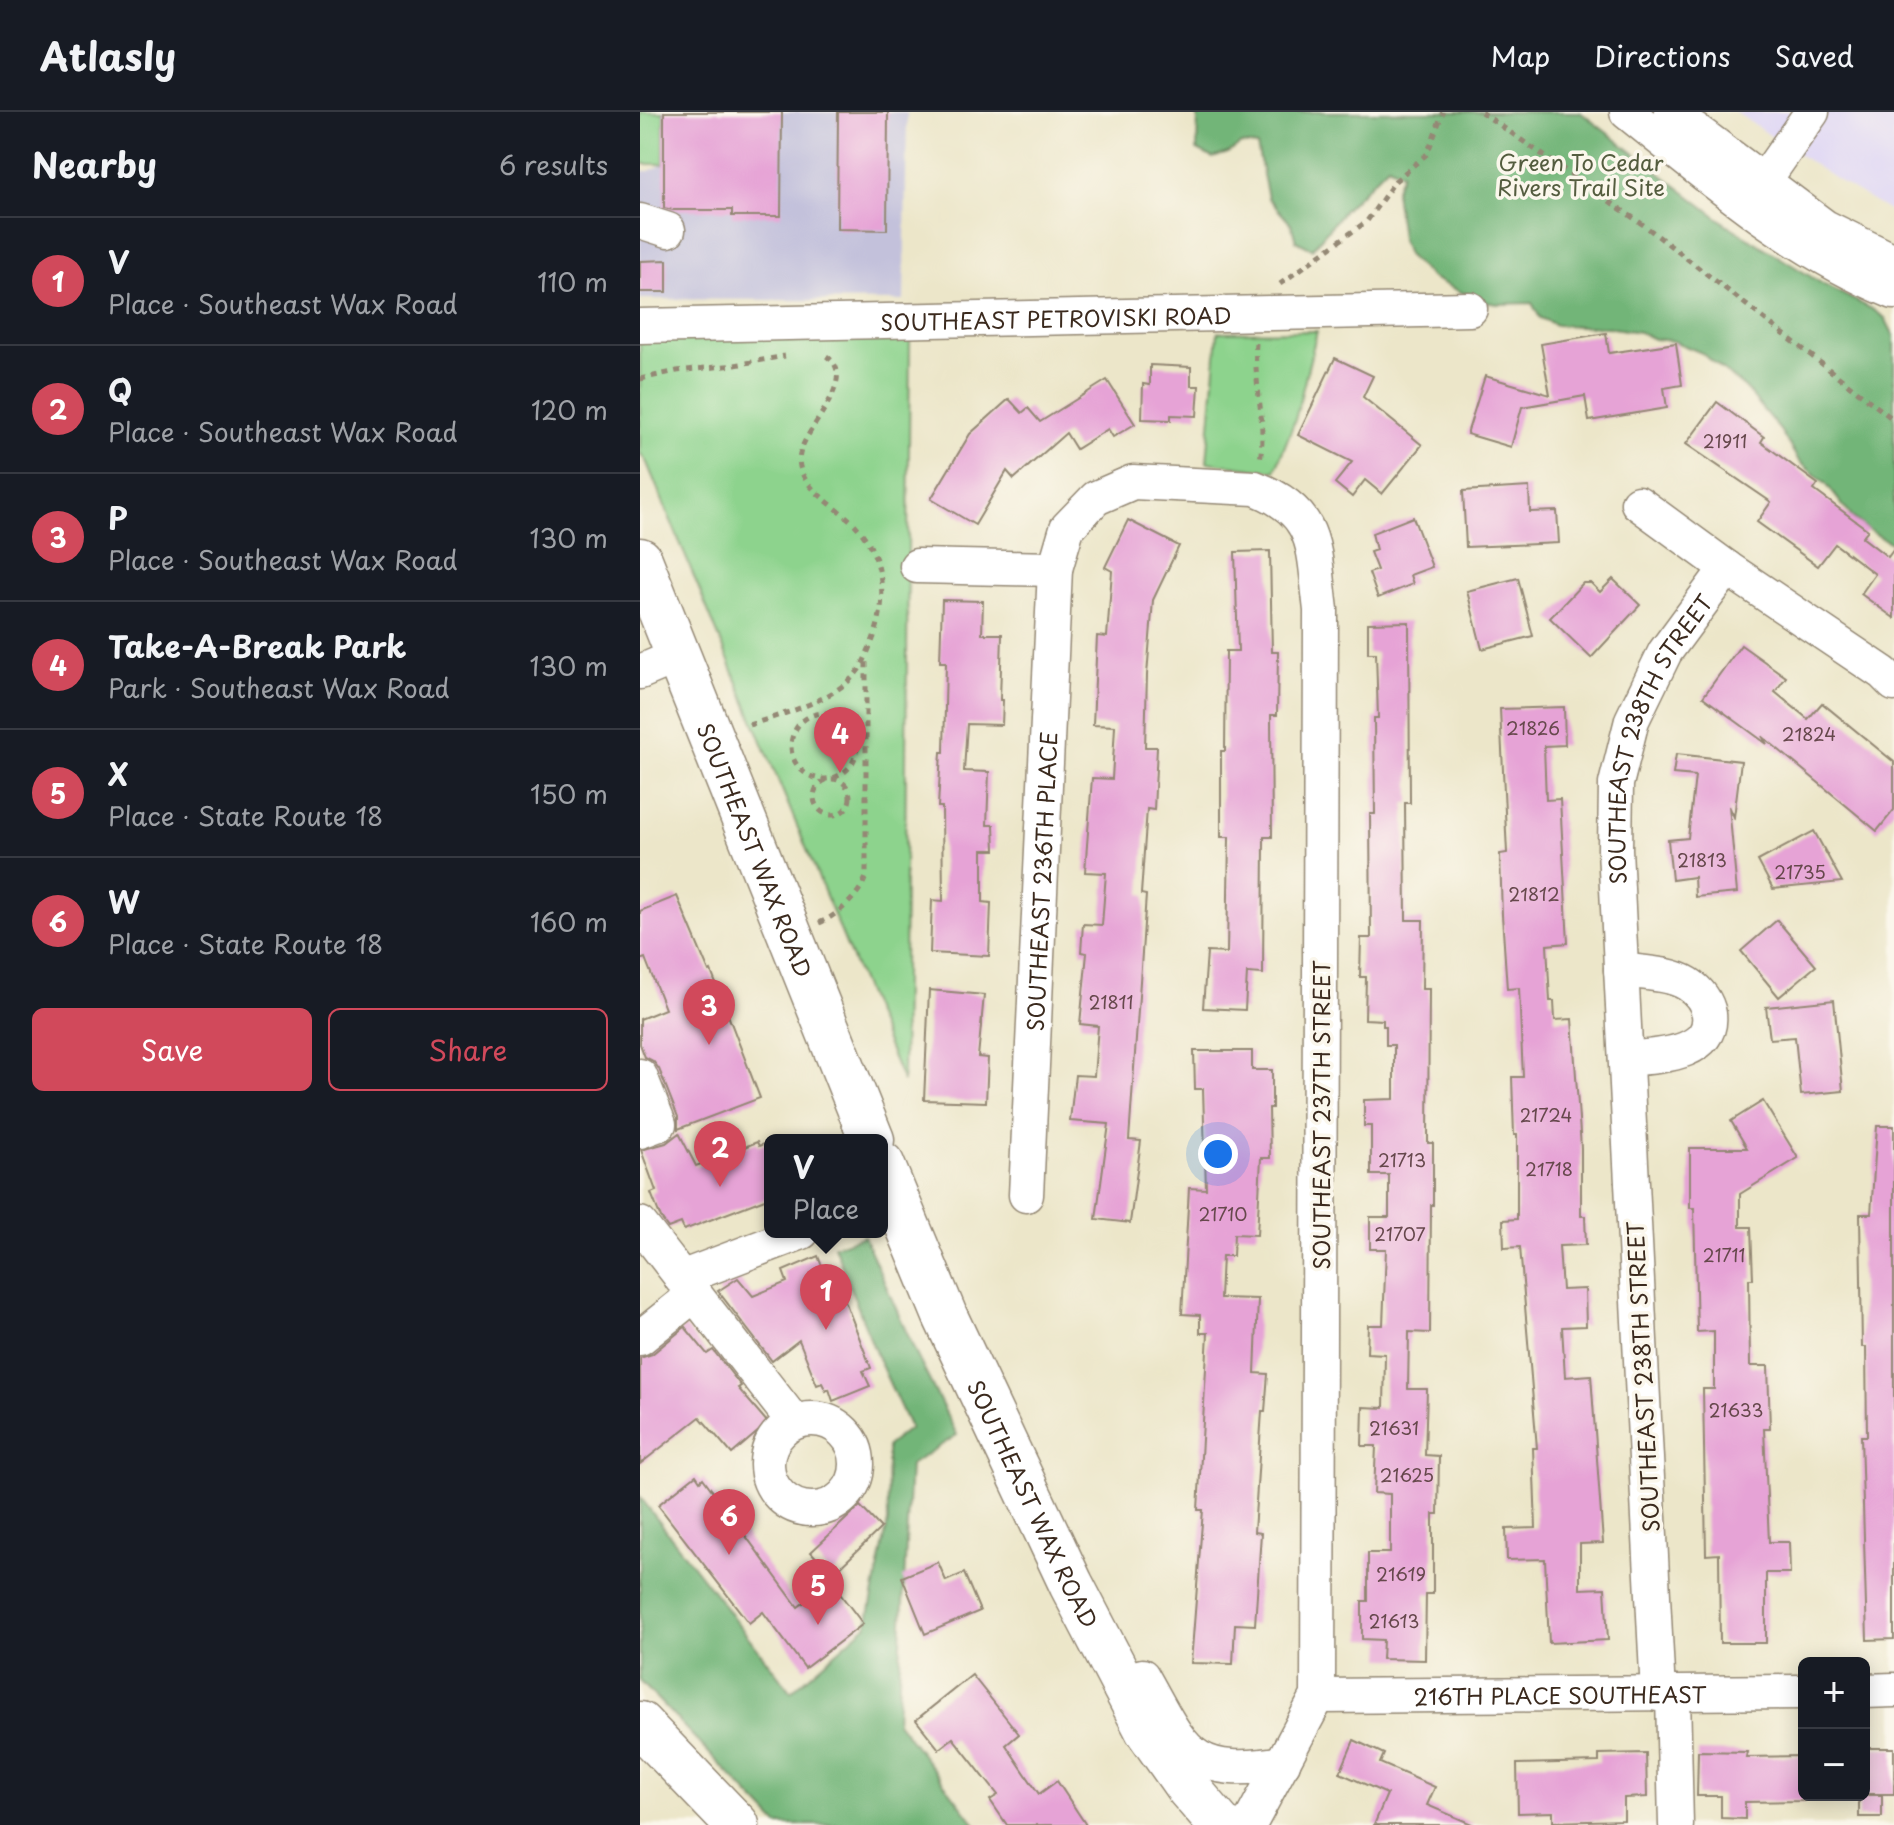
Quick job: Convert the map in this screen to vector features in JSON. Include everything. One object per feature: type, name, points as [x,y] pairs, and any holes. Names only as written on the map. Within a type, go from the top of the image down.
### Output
[{"type":"main road","name":"SOUTHEAST WAX ROAD","points":[[640,560],[659,664],[787,928],[870,1134]]},
{"type":"main road","name":"SOUTHEAST WAX ROAD","points":[[888,1192],[1084,1609],[1147,1730],[1188,1788],[1220,1825]]},
{"type":"main road","points":[[640,1724],[737,1825]]},
{"type":"street","points":[[1671,112],[1825,227],[1894,261]]},
{"type":"street","points":[[1763,182],[1812,112]]},
{"type":"street","points":[[1628,113],[1653,118],[1727,174],[1763,182]]},
{"type":"street","points":[[1628,113],[1752,212],[1793,240],[1847,272],[1894,292]]},
{"type":"street","name":"SOUTHEAST PETROVISKI ROAD","points":[[640,326],[1470,309]]},
{"type":"street","name":"SOUTHEAST 236TH PLACE","points":[[1026,1195],[1055,569],[1067,528],[1096,498],[1133,482],[1255,488]]},
{"type":"street","name":"SOUTHEAST 237TH STREET","points":[[1249,1825],[1318,1696],[1321,610],[1311,534],[1295,510],[1273,495],[1255,488]]},
{"type":"street","points":[[1638,503],[1727,568],[1883,673],[1894,684]]},
{"type":"street","points":[[917,566],[1055,569]]},
{"type":"street","name":"SOUTHEAST 238TH STREET","points":[[1676,1825],[1665,1694],[1626,1059],[1615,849],[1616,784],[1632,720],[1665,652],[1727,568]]},
{"type":"street","points":[[1621,970],[1687,983],[1704,998],[1709,1015],[1708,1030],[1698,1043],[1675,1053],[1626,1059]]},
{"type":"street","points":[[640,1076],[659,1124],[640,1131]]},
{"type":"street","points":[[640,1224],[794,1422]]},
{"type":"street","points":[[640,1338],[688,1286],[789,1238]]},
{"type":"street","points":[[1084,1609],[1121,1640],[1180,1743],[1202,1761],[1223,1768],[1254,1768],[1283,1763]]},
{"type":"street","points":[[1870,1691],[1894,1690]]},
{"type":"street","name":"216TH PLACE SOUTHEAST","points":[[1318,1696],[1798,1692]]},
{"type":"path","points":[[1481,112],[1645,226],[1894,420]]},
{"type":"path","points":[[749,725],[804,706],[841,685],[858,671],[878,627],[882,597],[880,568],[871,546],[857,526],[808,484],[802,473],[799,455],[832,395],[839,374],[836,363],[825,355],[811,352]]},
{"type":"path","points":[[640,379],[677,371],[757,362],[790,354]]},
{"type":"path","points":[[787,928],[801,930],[830,918],[856,894],[866,877],[866,654]]},
{"type":"path","points":[[804,706],[809,716]]},
{"type":"path","points":[[828,780],[816,788],[815,802],[824,813],[837,815],[848,806],[850,792],[841,782],[828,780],[814,778],[803,772],[794,762],[791,749],[792,736],[798,724],[821,712],[846,720],[855,730],[858,743],[857,756],[850,768],[828,780]]},
{"type":"shaded area","points":[[664,112],[907,112],[904,301],[640,299],[640,171],[649,171],[664,164]]},
{"type":"shaded area","points":[[1735,112],[1894,112],[1894,214],[1834,178]]},
{"type":"green space","points":[[640,112],[664,112],[664,164],[640,164]]},
{"type":"green space","name":"Green To Cedar Rivers Trail Site","points":[[1194,112],[1580,112],[1726,224],[1826,286],[1885,318],[1894,336],[1894,545],[1852,517],[1826,484],[1799,461],[1780,430],[1745,388],[1702,353],[1639,332],[1556,325],[1540,318],[1532,303],[1479,301],[1432,278],[1407,255],[1401,238],[1395,191],[1402,173],[1388,166],[1344,210],[1312,249],[1296,241],[1291,224],[1268,198],[1257,146],[1241,144],[1213,158],[1197,150],[1198,116]]},
{"type":"green space","points":[[1317,331],[1295,420],[1275,471],[1207,462],[1218,332]]},
{"type":"green space","points":[[640,335],[910,338],[903,1082],[647,463],[640,453]]},
{"type":"green space","points":[[865,1238],[917,1356],[957,1435],[910,1465],[897,1722],[976,1825],[778,1825],[640,1681],[640,1497],[791,1692],[867,1625],[888,1522],[887,1446],[910,1428],[877,1356],[834,1246]]},
{"type":"building","points":[[664,112],[782,112],[781,216],[732,216],[732,210],[664,208]]},
{"type":"building","points":[[838,112],[888,112],[887,230],[837,229]]},
{"type":"building","points":[[667,260],[667,292],[640,292],[640,261]]},
{"type":"building","points":[[1606,333],[1609,353],[1676,343],[1682,385],[1664,388],[1667,408],[1589,421],[1585,396],[1522,407],[1511,447],[1467,434],[1485,376],[1550,395],[1541,344]]},
{"type":"building","points":[[1335,358],[1373,376],[1363,397],[1422,445],[1382,494],[1365,480],[1352,497],[1335,483],[1352,462],[1298,435]]},
{"type":"building","points":[[1150,365],[1191,367],[1191,386],[1199,386],[1197,416],[1171,415],[1171,420],[1142,419],[1143,384],[1150,385]]},
{"type":"building","points":[[1107,380],[1135,424],[1113,437],[1108,429],[1076,449],[1066,433],[1014,479],[1007,471],[975,525],[931,499],[970,434],[1009,399],[1022,413],[1028,408],[1040,422]]},
{"type":"building","points":[[1717,402],[1764,437],[1761,442],[1818,484],[1814,490],[1868,530],[1862,537],[1888,557],[1894,549],[1894,618],[1861,594],[1875,574],[1835,544],[1818,566],[1757,522],[1771,502],[1686,444]]},
{"type":"building","points":[[1529,487],[1530,512],[1557,511],[1559,543],[1466,547],[1463,491]]},
{"type":"building","points":[[1413,517],[1432,567],[1410,575],[1413,584],[1378,598],[1369,573],[1377,570],[1370,552],[1376,550],[1372,533]]},
{"type":"building","points":[[1128,520],[1179,546],[1153,600],[1147,675],[1145,747],[1157,747],[1154,810],[1147,809],[1141,894],[1146,895],[1129,1140],[1141,1141],[1130,1223],[1096,1219],[1109,1124],[1070,1121],[1075,1075],[1094,1076],[1098,1026],[1080,1024],[1087,953],[1081,952],[1083,924],[1102,925],[1106,873],[1085,872],[1092,778],[1112,779],[1115,726],[1093,725],[1097,636],[1107,637],[1112,571],[1105,567]]},
{"type":"building","points":[[1270,551],[1272,652],[1278,652],[1277,715],[1271,715],[1272,837],[1264,837],[1263,974],[1247,973],[1245,1010],[1203,1008],[1207,952],[1227,953],[1229,837],[1221,837],[1221,751],[1225,751],[1226,651],[1238,651],[1235,552]]},
{"type":"building","points":[[1518,578],[1533,636],[1482,649],[1467,591]]},
{"type":"building","points":[[1613,579],[1640,605],[1591,658],[1550,618],[1583,583],[1591,583],[1600,592]]},
{"type":"building","points":[[942,600],[983,601],[982,634],[1002,634],[1002,725],[967,724],[964,771],[989,772],[987,825],[994,825],[995,850],[983,850],[983,902],[991,903],[989,956],[930,953],[932,900],[943,901],[942,807],[938,807],[941,752],[944,752],[946,662],[940,662]]},
{"type":"building","points":[[1409,622],[1410,803],[1405,803],[1406,920],[1423,920],[1422,989],[1429,989],[1428,1143],[1433,1143],[1433,1205],[1430,1333],[1409,1332],[1408,1389],[1427,1389],[1425,1455],[1439,1456],[1438,1514],[1433,1514],[1433,1594],[1426,1594],[1425,1660],[1382,1659],[1383,1640],[1362,1639],[1362,1601],[1368,1601],[1368,1553],[1390,1553],[1390,1494],[1374,1493],[1376,1446],[1362,1446],[1363,1407],[1384,1408],[1385,1354],[1367,1353],[1368,1325],[1383,1325],[1386,1249],[1370,1249],[1370,1217],[1389,1217],[1389,1175],[1371,1175],[1371,1126],[1364,1126],[1364,1100],[1394,1099],[1394,1045],[1386,1045],[1383,1020],[1365,1019],[1366,977],[1360,977],[1361,938],[1371,938],[1370,814],[1375,814],[1374,718],[1378,718],[1376,653],[1368,653],[1368,623]]},
{"type":"building","points":[[1741,645],[1786,677],[1775,692],[1808,719],[1822,703],[1894,762],[1894,810],[1877,831],[1762,736],[1767,744],[1703,697]]},
{"type":"building","points":[[1564,707],[1565,745],[1544,746],[1546,800],[1560,799],[1568,943],[1547,945],[1550,1001],[1554,1001],[1555,1020],[1572,1019],[1581,1148],[1581,1216],[1585,1216],[1586,1245],[1559,1246],[1562,1290],[1585,1289],[1586,1326],[1562,1327],[1565,1377],[1591,1375],[1603,1543],[1580,1544],[1580,1589],[1605,1588],[1608,1640],[1549,1643],[1545,1559],[1507,1560],[1506,1529],[1536,1528],[1533,1448],[1537,1448],[1520,1247],[1504,1248],[1503,1220],[1517,1219],[1517,1135],[1514,1135],[1512,1077],[1523,1077],[1519,988],[1507,989],[1502,915],[1500,854],[1507,853],[1500,709]]},
{"type":"building","points":[[1676,754],[1741,761],[1734,817],[1729,806],[1737,893],[1695,897],[1694,877],[1672,880],[1668,840],[1688,838],[1695,776],[1673,774]]},
{"type":"building","points":[[1814,831],[1842,882],[1773,889],[1758,861]]},
{"type":"building","points":[[677,896],[711,971],[760,1098],[678,1129],[678,1117],[659,1069],[645,1057],[640,1044],[640,1019],[665,1009],[645,958],[640,960],[640,911]]},
{"type":"building","points":[[1777,920],[1816,966],[1779,997],[1741,951]]},
{"type":"building","points":[[929,990],[984,995],[978,1057],[988,1058],[986,1102],[924,1100]]},
{"type":"building","points":[[1834,1000],[1843,1091],[1801,1095],[1795,1037],[1770,1039],[1766,1007]]},
{"type":"building","points":[[1194,1051],[1252,1051],[1252,1070],[1272,1070],[1270,1158],[1261,1158],[1257,1235],[1234,1234],[1233,1256],[1222,1256],[1220,1298],[1258,1299],[1255,1373],[1268,1374],[1265,1411],[1262,1411],[1254,1532],[1261,1533],[1255,1625],[1235,1624],[1233,1664],[1191,1663],[1203,1510],[1198,1510],[1208,1333],[1200,1333],[1200,1315],[1182,1314],[1189,1188],[1206,1189],[1203,1089],[1195,1089]]},
{"type":"building","points":[[1763,1101],[1798,1158],[1740,1194],[1740,1227],[1751,1227],[1750,1366],[1768,1366],[1770,1429],[1764,1429],[1769,1542],[1789,1542],[1790,1573],[1766,1573],[1766,1643],[1720,1643],[1719,1554],[1706,1555],[1703,1389],[1714,1389],[1714,1331],[1697,1332],[1690,1148],[1747,1148],[1731,1121]]},
{"type":"building","points":[[1877,1126],[1894,1126],[1894,1639],[1867,1640],[1861,1436],[1867,1436],[1866,1347],[1862,1347],[1860,1214],[1871,1214]]},
{"type":"building","points":[[679,1133],[696,1166],[757,1142],[759,1146],[764,1144],[764,1199],[684,1230],[681,1223],[668,1228],[651,1193],[656,1191],[641,1150],[666,1143]]},
{"type":"building","points":[[818,1256],[825,1274],[833,1270],[871,1368],[863,1371],[870,1386],[833,1401],[829,1389],[826,1391],[822,1383],[817,1385],[799,1340],[772,1361],[718,1291],[738,1278],[753,1296],[787,1282],[783,1271]]},
{"type":"building","points":[[685,1327],[707,1354],[713,1350],[741,1386],[738,1388],[768,1423],[732,1454],[700,1417],[640,1464],[640,1358],[652,1354]]},
{"type":"building","points":[[696,1475],[700,1481],[703,1478],[798,1607],[831,1582],[863,1624],[805,1668],[763,1612],[749,1623],[658,1505]]},
{"type":"building","points":[[860,1506],[881,1528],[832,1575],[811,1552]]},
{"type":"building","points":[[938,1562],[946,1581],[964,1573],[980,1611],[925,1634],[902,1577]]},
{"type":"building","points":[[972,1675],[1019,1734],[1006,1745],[1039,1794],[1057,1781],[1086,1825],[1007,1825],[990,1800],[998,1795],[953,1738],[939,1749],[916,1720]]},
{"type":"building","points":[[1354,1740],[1384,1754],[1380,1763],[1435,1787],[1427,1805],[1474,1825],[1374,1825],[1387,1794],[1340,1773]]},
{"type":"building","points":[[1870,1748],[1894,1748],[1894,1794],[1870,1794]]},
{"type":"building","points":[[1698,1751],[1747,1752],[1746,1757],[1798,1756],[1798,1801],[1804,1801],[1745,1802],[1745,1819],[1721,1818],[1721,1796],[1697,1796]]},
{"type":"building","points":[[1646,1753],[1647,1797],[1624,1798],[1624,1820],[1553,1822],[1553,1812],[1518,1813],[1517,1764],[1599,1762],[1599,1754]]},
{"type":"building","points":[[1870,1795],[1882,1795],[1882,1817],[1859,1817],[1859,1801],[1870,1801]]},
{"type":"place","name":"Take-A-Break Park","points":[[840,773]]},
{"type":"place","name":"P","points":[[709,1045]]},
{"type":"place","name":"Q","points":[[720,1187]]},
{"type":"place","name":"V","points":[[826,1330]]},
{"type":"place","name":"W","points":[[729,1555]]},
{"type":"place","name":"X","points":[[818,1625]]}]
